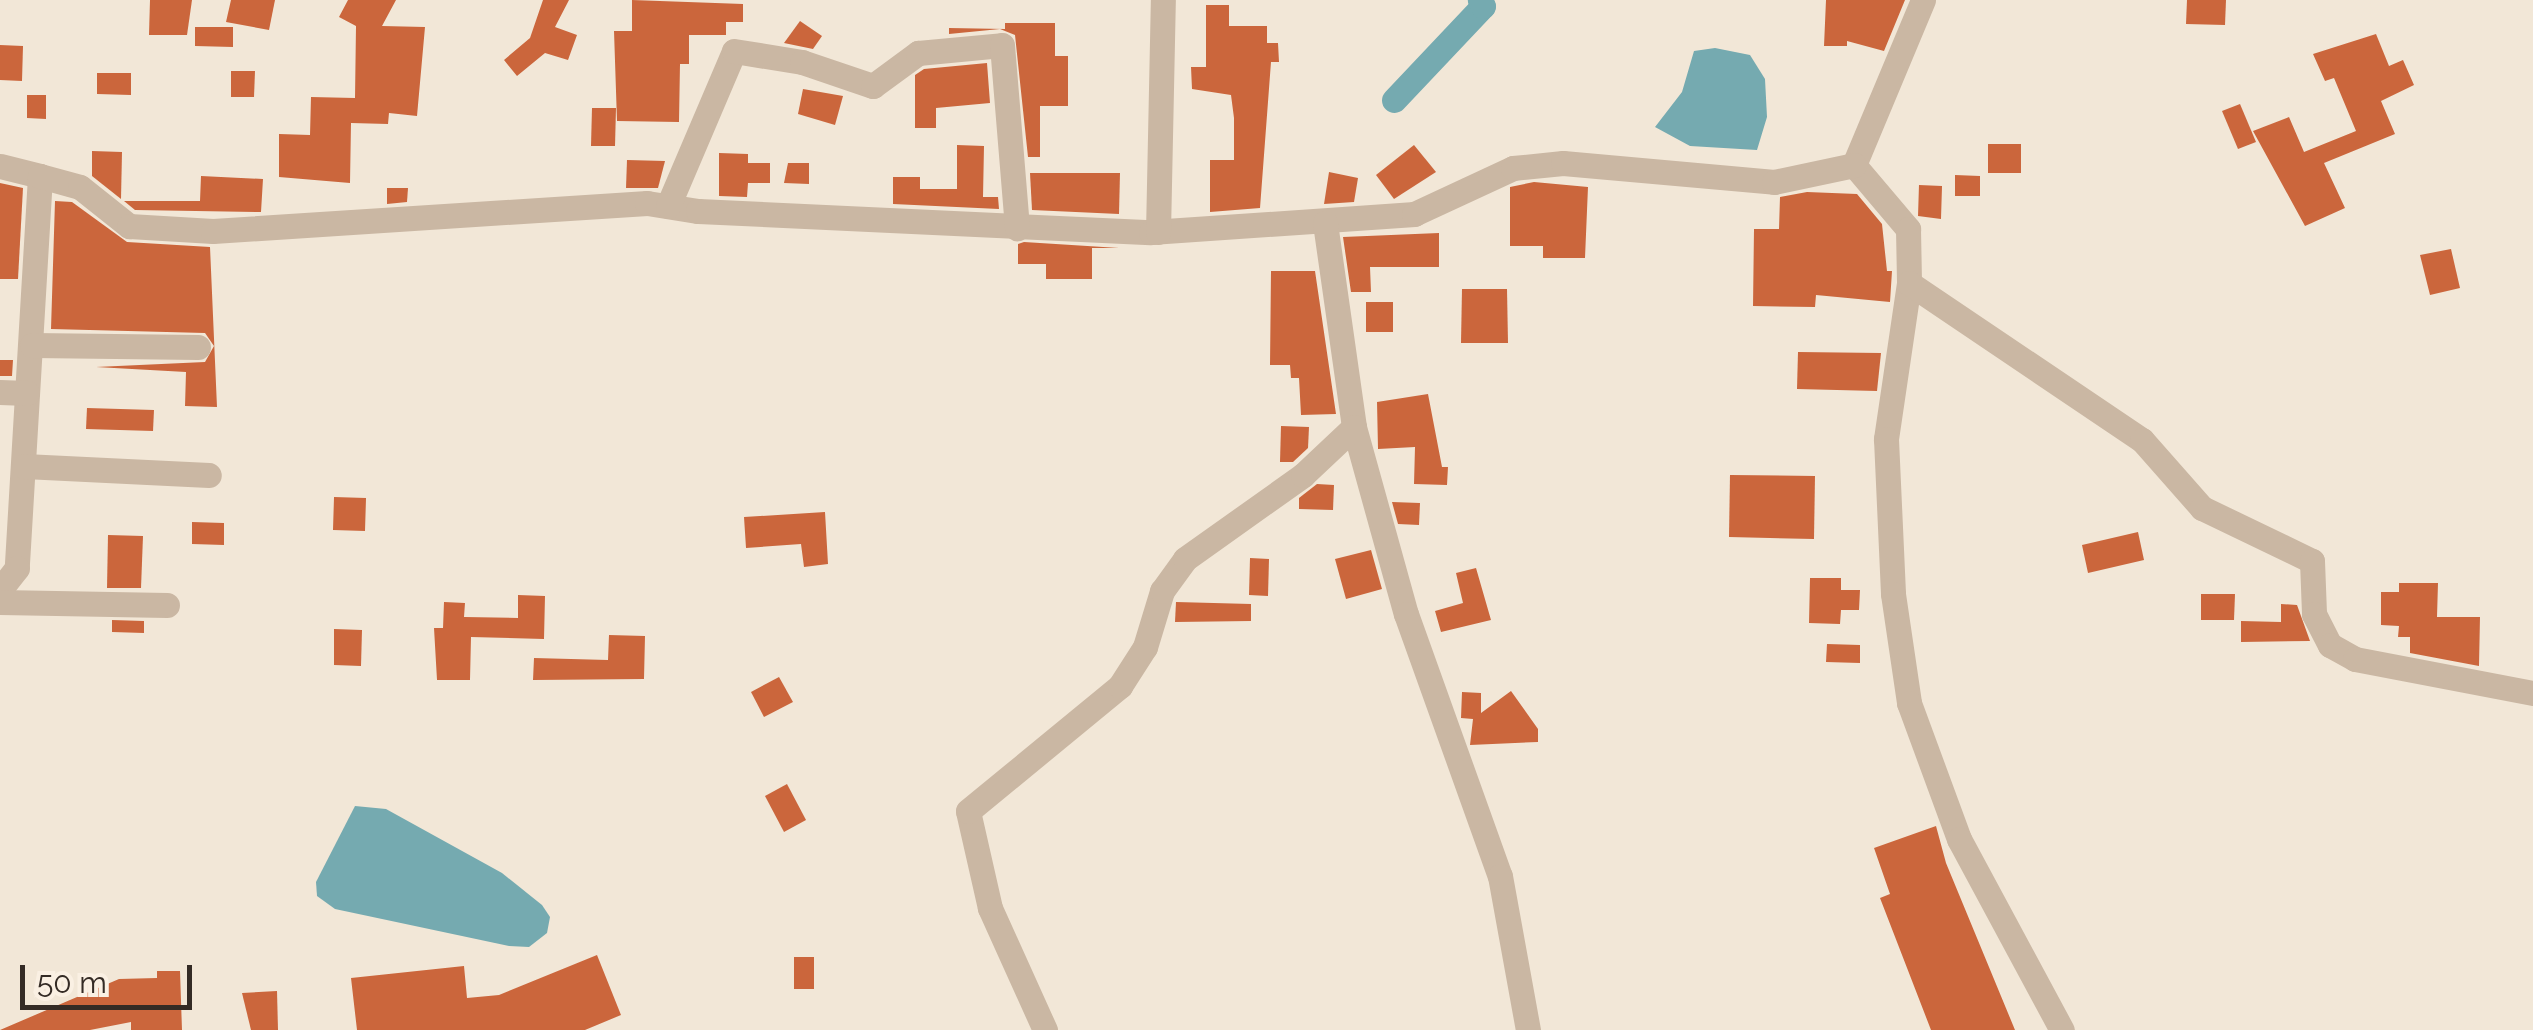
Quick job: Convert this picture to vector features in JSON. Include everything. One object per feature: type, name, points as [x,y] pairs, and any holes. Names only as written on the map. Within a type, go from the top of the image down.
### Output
[{"type":"street","points":[[1158,232],[1163,0]]},
{"type":"street","points":[[1854,165],[1923,0]]},
{"type":"street","points":[[668,206],[734,51],[802,62],[873,86],[918,53],[1002,46],[1016,228]]},
{"type":"street","points":[[0,166],[80,187],[128,226],[213,231],[668,206],[1016,228],[1158,232],[1414,214],[1513,168],[1622,165],[1774,182],[1854,165]]},
{"type":"street","points":[[1854,165],[1908,228],[1909,284],[1886,439],[1892,594],[1908,703],[1959,839],[2062,1030]]},
{"type":"street","points":[[0,590],[17,568],[11,495],[24,466],[40,176]]},
{"type":"street","points":[[1325,223],[1354,426],[1406,614],[1500,876],[1528,1030]]},
{"type":"street","points":[[1909,284],[2142,440],[2202,508],[2312,561],[2314,614],[2330,645],[2355,659],[2533,693]]},
{"type":"street","points":[[32,344],[198,347]]},
{"type":"street","points":[[0,392],[28,393]]},
{"type":"street","points":[[1045,1030],[990,908],[968,811],[1120,686],[1144,646],[1162,591],[1185,559],[1303,475],[1354,426]]},
{"type":"street","points":[[24,466],[209,475]]},
{"type":"street","points":[[0,602],[167,605]]},
{"type":"water","points":[[1715,48],[1750,55],[1765,79],[1767,117],[1757,150],[1690,146],[1655,127],[1682,92],[1694,51]]},
{"type":"water","points":[[355,806],[386,809],[502,873],[542,905],[550,917],[547,933],[529,947],[509,946],[335,909],[317,896],[316,882]]},
{"type":"building","points":[[150,0],[192,0],[187,35],[149,35]]},
{"type":"building","points":[[231,0],[275,0],[269,30],[226,22]]},
{"type":"building","points":[[348,0],[396,0],[382,26],[425,27],[417,116],[389,113],[388,124],[351,123],[350,183],[279,177],[279,134],[310,135],[311,97],[355,98],[356,26],[339,17]]},
{"type":"building","points":[[543,0],[569,0],[555,27],[577,35],[568,60],[545,53],[517,76],[504,60],[530,38]]},
{"type":"building","points":[[632,0],[743,4],[743,22],[726,22],[726,35],[689,35],[689,64],[680,64],[679,122],[617,121],[614,31],[632,31]]},
{"type":"building","points":[[1826,0],[1905,0],[1884,51],[1847,41],[1847,46],[1824,46]]},
{"type":"building","points":[[2187,0],[2226,0],[2225,25],[2186,24]]},
{"type":"building","points":[[1206,5],[1229,5],[1229,26],[1267,26],[1267,43],[1278,43],[1279,62],[1271,62],[1260,208],[1210,212],[1210,160],[1234,160],[1234,118],[1231,95],[1192,89],[1191,67],[1206,67]]},
{"type":"building","points":[[800,21],[822,36],[813,49],[784,43]]},
{"type":"building","points":[[1005,23],[1055,23],[1055,56],[1068,56],[1068,106],[1040,106],[1040,157],[1028,157],[1015,35],[1000,29],[949,34],[949,28],[1005,29]]},
{"type":"building","points":[[195,27],[233,27],[233,47],[195,46]]},
{"type":"building","points":[[2376,34],[2389,66],[2403,60],[2414,85],[2381,101],[2395,134],[2324,163],[2345,208],[2305,226],[2253,131],[2289,117],[2304,152],[2356,131],[2334,78],[2325,81],[2313,54]]},
{"type":"building","points":[[0,45],[23,46],[22,81],[0,80]]},
{"type":"building","points":[[987,63],[990,103],[936,108],[936,128],[915,128],[915,75],[924,69]]},
{"type":"building","points":[[231,71],[255,71],[254,97],[231,97]]},
{"type":"building","points":[[97,73],[131,73],[131,95],[97,94]]},
{"type":"building","points":[[803,89],[843,96],[835,125],[798,114]]},
{"type":"building","points":[[27,95],[46,95],[46,119],[27,118]]},
{"type":"building","points":[[2240,104],[2256,142],[2238,149],[2222,111]]},
{"type":"building","points":[[592,108],[616,108],[615,146],[591,146]]},
{"type":"building","points":[[1988,144],[2021,144],[2021,173],[1988,173]]},
{"type":"building","points":[[957,145],[984,146],[983,197],[998,197],[999,209],[893,204],[893,177],[920,177],[920,189],[957,189]]},
{"type":"building","points":[[1414,145],[1436,172],[1394,199],[1376,175]]},
{"type":"building","points":[[92,151],[122,152],[121,199],[92,176]]},
{"type":"building","points":[[719,153],[748,154],[748,163],[770,163],[770,183],[748,183],[747,197],[719,196]]},
{"type":"building","points":[[627,160],[665,161],[658,188],[626,188]]},
{"type":"building","points":[[788,163],[809,163],[809,184],[784,183]]},
{"type":"building","points":[[1329,172],[1358,178],[1354,202],[1324,204]]},
{"type":"building","points":[[1030,173],[1120,173],[1119,214],[1032,210]]},
{"type":"building","points":[[1955,175],[1980,176],[1980,196],[1955,196]]},
{"type":"building","points":[[201,176],[263,179],[261,212],[135,210],[124,201],[200,201]]},
{"type":"building","points":[[1534,182],[1588,187],[1585,258],[1543,258],[1543,246],[1510,246],[1510,187]]},
{"type":"building","points":[[0,183],[23,188],[18,279],[0,279]]},
{"type":"building","points":[[1919,185],[1942,186],[1941,219],[1918,216]]},
{"type":"building","points":[[387,188],[408,188],[407,202],[387,204]]},
{"type":"building","points":[[1807,192],[1857,194],[1882,224],[1887,271],[1892,271],[1890,302],[1816,295],[1815,307],[1753,306],[1754,229],[1779,229],[1780,197]]},
{"type":"building","points":[[55,201],[72,202],[127,242],[210,247],[217,407],[185,406],[186,372],[96,367],[205,362],[214,346],[205,333],[51,329]]},
{"type":"building","points":[[1439,233],[1439,267],[1370,267],[1371,292],[1351,292],[1343,237]]},
{"type":"building","points":[[1018,244],[1119,248],[1092,248],[1092,279],[1046,279],[1046,264],[1018,264]]},
{"type":"building","points":[[2451,249],[2460,288],[2430,295],[2420,255]]},
{"type":"building","points":[[1271,271],[1315,271],[1336,414],[1301,415],[1299,378],[1291,378],[1290,365],[1270,365]]},
{"type":"building","points":[[1462,289],[1507,289],[1508,343],[1461,343]]},
{"type":"building","points":[[1366,302],[1393,302],[1393,332],[1366,332]]},
{"type":"building","points":[[1798,352],[1881,353],[1877,391],[1797,389]]},
{"type":"building","points":[[0,360],[13,360],[12,376],[0,376]]},
{"type":"building","points":[[1428,394],[1442,467],[1448,467],[1447,485],[1414,484],[1415,447],[1378,449],[1377,402]]},
{"type":"building","points":[[87,408],[154,410],[153,431],[86,429]]},
{"type":"building","points":[[1281,426],[1309,427],[1308,448],[1293,462],[1280,462]]},
{"type":"building","points":[[1730,475],[1815,476],[1814,539],[1729,537]]},
{"type":"building","points":[[1317,484],[1334,485],[1333,510],[1299,509],[1299,498]]},
{"type":"building","points":[[334,497],[366,498],[365,531],[333,530]]},
{"type":"building","points":[[1392,502],[1420,503],[1419,525],[1398,524]]},
{"type":"building","points":[[825,512],[828,564],[804,567],[801,544],[746,548],[744,517]]},
{"type":"building","points":[[192,522],[224,523],[224,545],[192,544]]},
{"type":"building","points":[[2138,532],[2144,560],[2088,573],[2082,545]]},
{"type":"building","points":[[108,535],[143,536],[141,588],[107,588]]},
{"type":"building","points":[[1371,550],[1382,589],[1346,599],[1335,559]]},
{"type":"building","points":[[1250,558],[1269,559],[1268,596],[1249,595]]},
{"type":"building","points":[[1476,568],[1491,620],[1441,632],[1435,611],[1463,603],[1456,573]]},
{"type":"building","points":[[1810,578],[1841,578],[1841,590],[1860,590],[1859,610],[1841,610],[1840,624],[1809,623]]},
{"type":"building","points":[[2399,583],[2438,583],[2437,617],[2480,617],[2479,666],[2410,653],[2410,637],[2398,637],[2399,626],[2381,625],[2381,592],[2399,592]]},
{"type":"building","points":[[2201,594],[2235,594],[2234,620],[2201,620]]},
{"type":"building","points":[[518,595],[545,596],[544,639],[471,637],[470,680],[437,680],[434,628],[443,628],[444,602],[465,603],[464,617],[518,618]]},
{"type":"building","points":[[1176,602],[1251,604],[1251,621],[1175,622]]},
{"type":"building","points":[[2281,604],[2297,605],[2310,641],[2241,642],[2241,621],[2281,622]]},
{"type":"building","points":[[112,620],[144,621],[144,633],[112,632]]},
{"type":"building","points":[[334,629],[362,630],[361,666],[334,665]]},
{"type":"building","points":[[609,635],[645,636],[644,679],[533,680],[534,658],[608,660]]},
{"type":"building","points":[[1827,644],[1860,645],[1860,663],[1826,662]]},
{"type":"building","points":[[779,677],[793,702],[764,717],[751,692]]},
{"type":"building","points":[[1511,691],[1538,729],[1538,742],[1470,745],[1473,719],[1461,718],[1462,692],[1481,693],[1481,713]]},
{"type":"building","points":[[787,784],[806,820],[784,832],[765,796]]},
{"type":"building","points":[[1936,826],[1946,863],[2015,1030],[1931,1030],[1880,898],[1890,894],[1874,848]]},
{"type":"building","points":[[597,955],[621,1015],[585,1030],[357,1030],[351,978],[464,966],[467,998],[499,995]]},
{"type":"building","points":[[794,957],[814,957],[814,989],[794,989]]},
{"type":"building","points":[[157,971],[180,971],[182,1030],[131,1030],[131,1022],[90,1030],[0,1030],[119,979],[157,978]]},
{"type":"building","points":[[277,991],[278,1030],[251,1030],[242,993]]},
{"type":"waterway","points":[[1394,100],[1483,6],[1480,0]]}]
